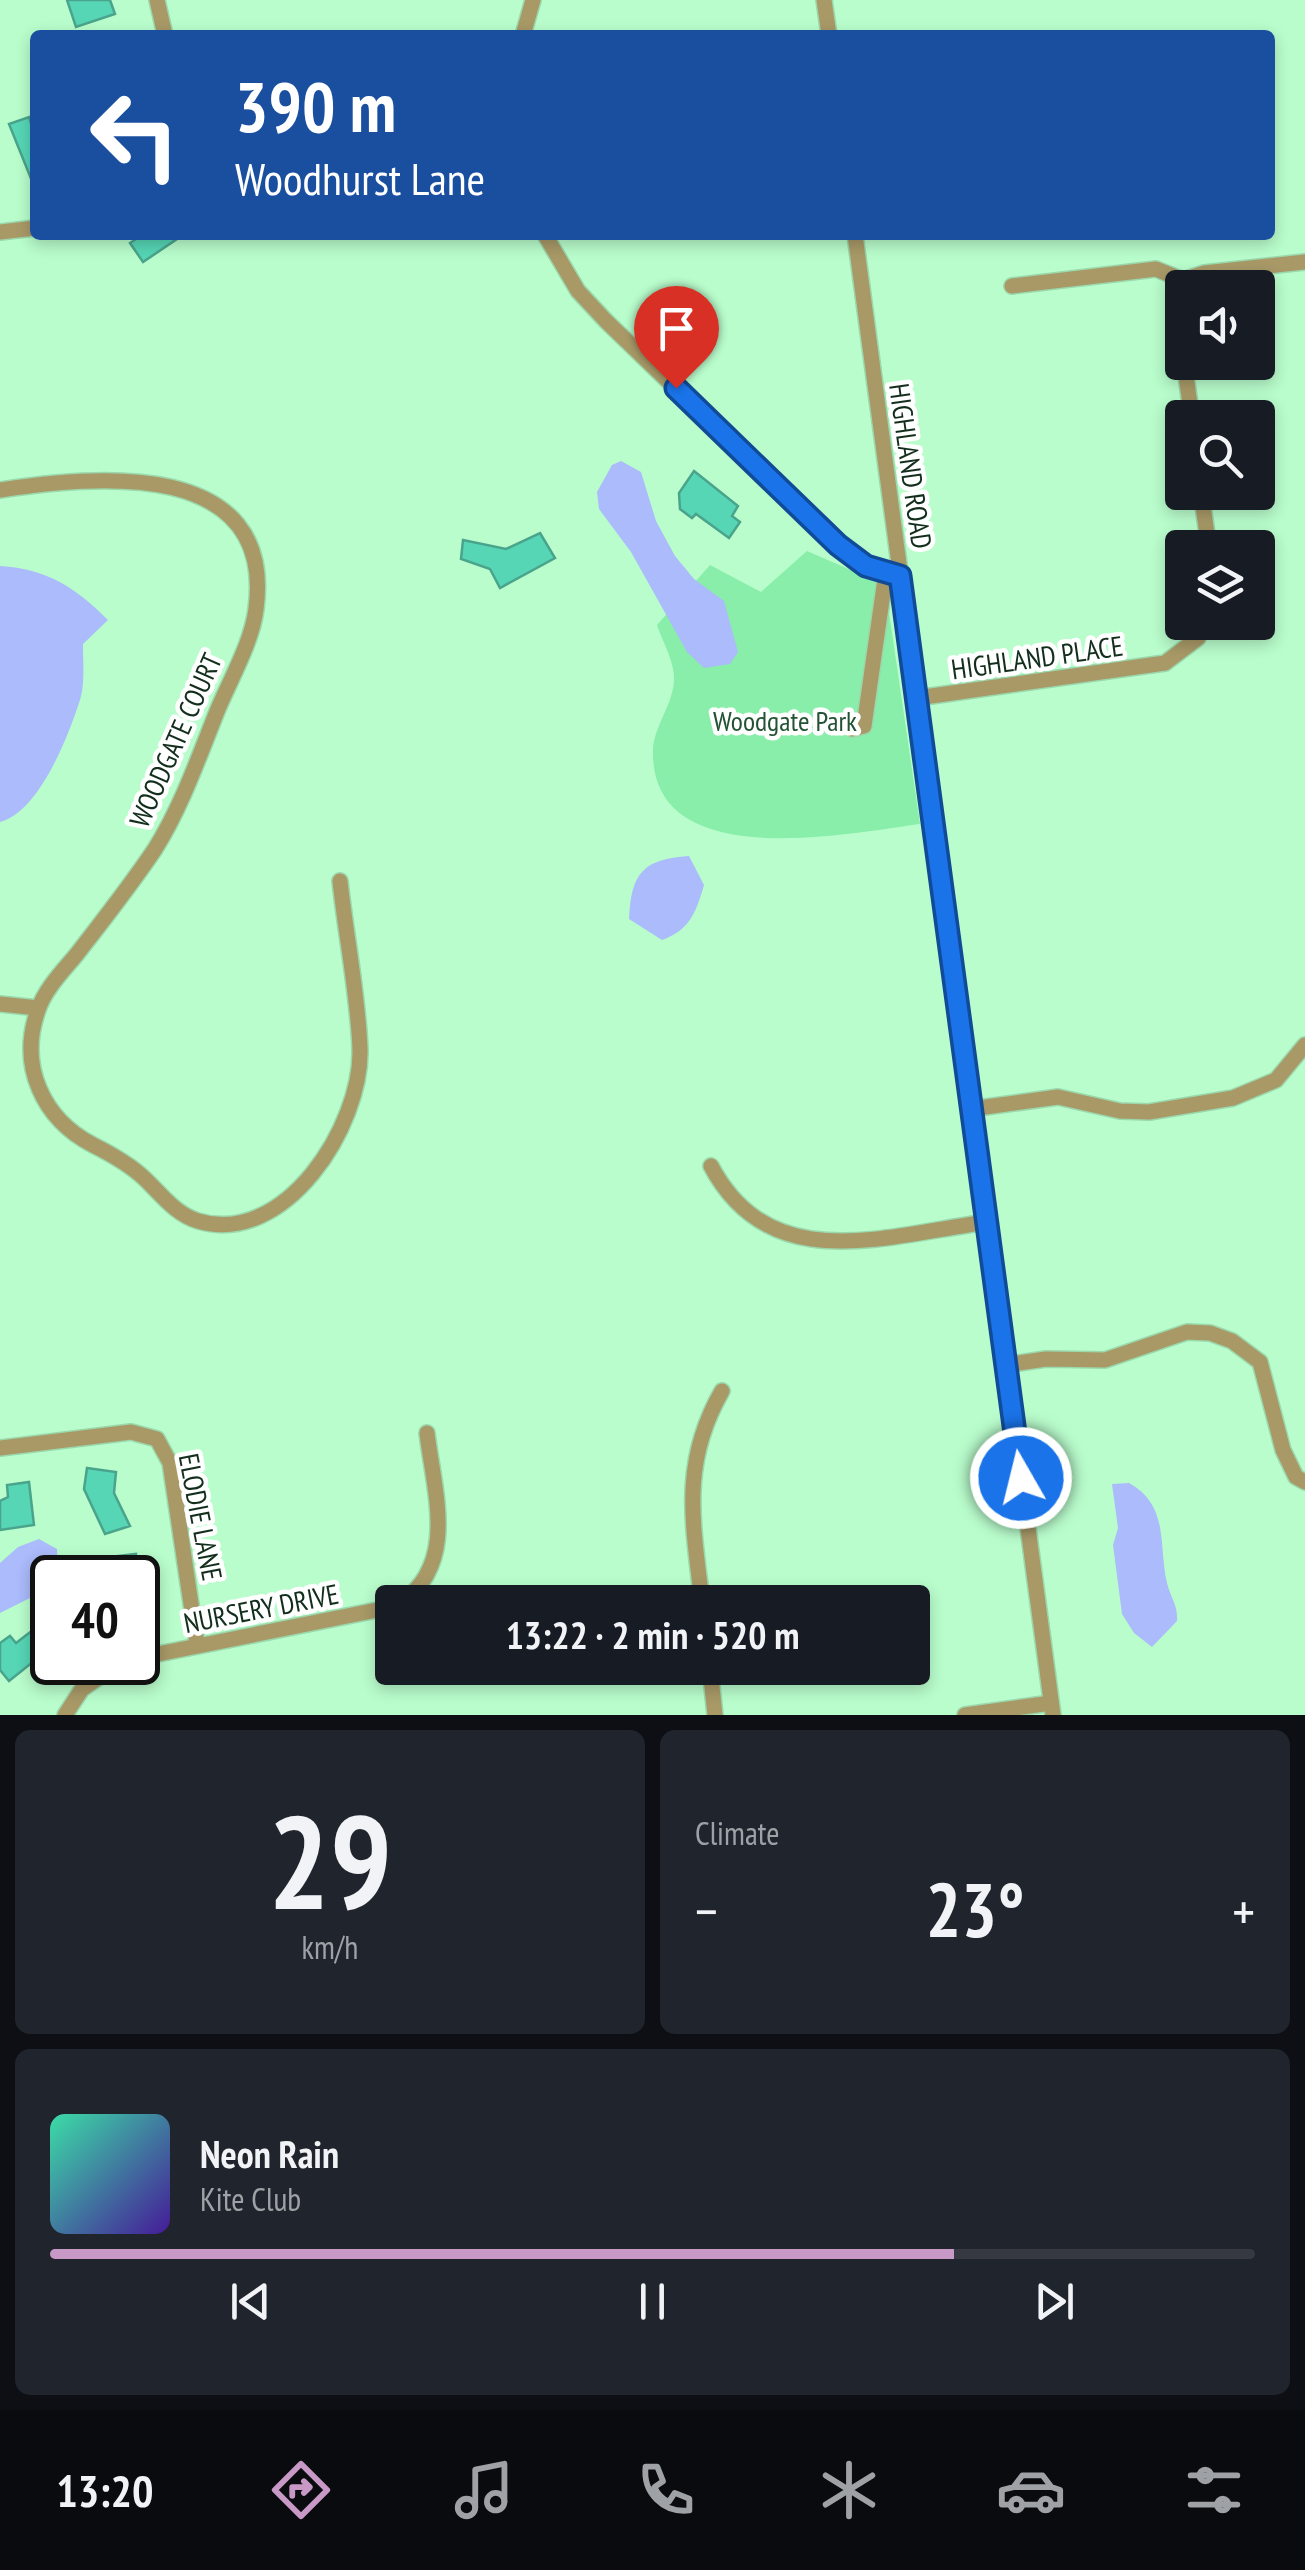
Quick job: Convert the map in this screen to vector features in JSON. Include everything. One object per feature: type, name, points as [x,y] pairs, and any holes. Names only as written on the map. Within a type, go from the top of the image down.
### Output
[{"type":"street","points":[[156,0],[164,30]]},
{"type":"street","points":[[524,30],[533,0]]},
{"type":"street","points":[[824,0],[828,30]]},
{"type":"street","points":[[0,232],[30,229]]},
{"type":"street","points":[[548,240],[578,290],[606,321],[838,545],[866,566],[893,574],[864,726],[852,729]]},
{"type":"street","name":"HIGHLAND ROAD","points":[[856,240],[893,574],[917,698],[1052,1709]]},
{"type":"street","points":[[1251,270],[1305,262]]},
{"type":"street","points":[[1012,286],[1156,269],[1165,273]]},
{"type":"street","name":"WOODGATE COURT","points":[[0,490],[96,481],[178,486],[218,506],[234,522],[254,564],[257,587],[256,611],[242,651],[181,800],[157,845],[38,1008]]},
{"type":"street","name":"HIGHLAND PLACE","points":[[917,698],[1164,663],[1195,640]]},
{"type":"street","points":[[0,1004],[38,1008],[33,1064],[44,1104],[72,1134],[131,1168],[184,1215],[222,1226],[262,1218],[300,1191],[339,1128],[356,1087],[360,1051],[340,881]]},
{"type":"street","points":[[972,1109],[1058,1097],[1120,1112],[1150,1112],[1234,1098],[1276,1080],[1305,1044]]},
{"type":"street","points":[[710,1166],[742,1210],[790,1237],[844,1241],[986,1222]]},
{"type":"street","points":[[1006,1365],[1046,1359],[1105,1360],[1187,1332],[1210,1333],[1232,1342],[1260,1362],[1283,1450],[1296,1477],[1305,1482]]},
{"type":"street","points":[[700,1585],[691,1484],[695,1450],[722,1391]]},
{"type":"street","name":"ELODIE LANE","points":[[0,1448],[131,1432],[157,1439],[170,1463],[197,1644]]},
{"type":"street","points":[[418,1585],[431,1572],[439,1552],[427,1433]]},
{"type":"street","name":"NURSERY DRIVE","points":[[160,1653],[375,1610]]},
{"type":"street","points":[[65,1715],[88,1685]]},
{"type":"street","points":[[712,1685],[715,1715]]},
{"type":"street","points":[[965,1715],[1052,1709]]},
{"type":"green space","name":"Woodgate Park","points":[[807,551],[885,585],[920,824],[802,838],[758,837],[717,831],[683,816],[661,790],[654,742],[674,677],[657,625],[710,565],[761,592]]},
{"type":"water","points":[[621,461],[641,472],[656,521],[675,556],[694,579],[724,601],[738,652],[730,664],[704,668],[687,652],[631,552],[599,509],[597,492],[612,465]]},
{"type":"water","points":[[0,566],[32,571],[59,582],[108,620],[83,644],[80,700],[50,771],[27,804],[0,822]]},
{"type":"water","points":[[689,856],[704,885],[701,895],[685,925],[662,940],[629,919],[633,890],[642,871],[650,865]]},
{"type":"water","points":[[1129,1483],[1142,1492],[1157,1515],[1167,1583],[1176,1611],[1177,1621],[1152,1647],[1134,1633],[1122,1614],[1113,1545],[1118,1528],[1112,1484]]},
{"type":"water","points":[[39,1539],[57,1549],[57,1555],[30,1555],[30,1598],[0,1613],[0,1563],[18,1547]]},
{"type":"building","points":[[67,0],[110,0],[115,14],[76,27]]},
{"type":"building","points":[[29,117],[30,176],[9,124]]},
{"type":"building","points":[[134,240],[176,240],[143,262],[130,243]]},
{"type":"building","points":[[694,471],[738,506],[732,516],[740,522],[729,538],[696,514],[692,518],[680,509],[679,493]]},
{"type":"building","points":[[540,533],[555,558],[500,588],[490,569],[461,559],[463,540],[506,549]]},
{"type":"building","points":[[87,1468],[116,1472],[114,1493],[130,1526],[105,1534],[84,1489]]},
{"type":"building","points":[[29,1482],[34,1525],[0,1530],[0,1501],[8,1497],[7,1485]]},
{"type":"building","points":[[30,1632],[30,1664],[9,1681],[0,1670],[0,1643],[10,1636],[16,1643]]},
{"type":"route","points":[[676,388],[838,545],[866,566],[900,576],[1021,1478]]}]
